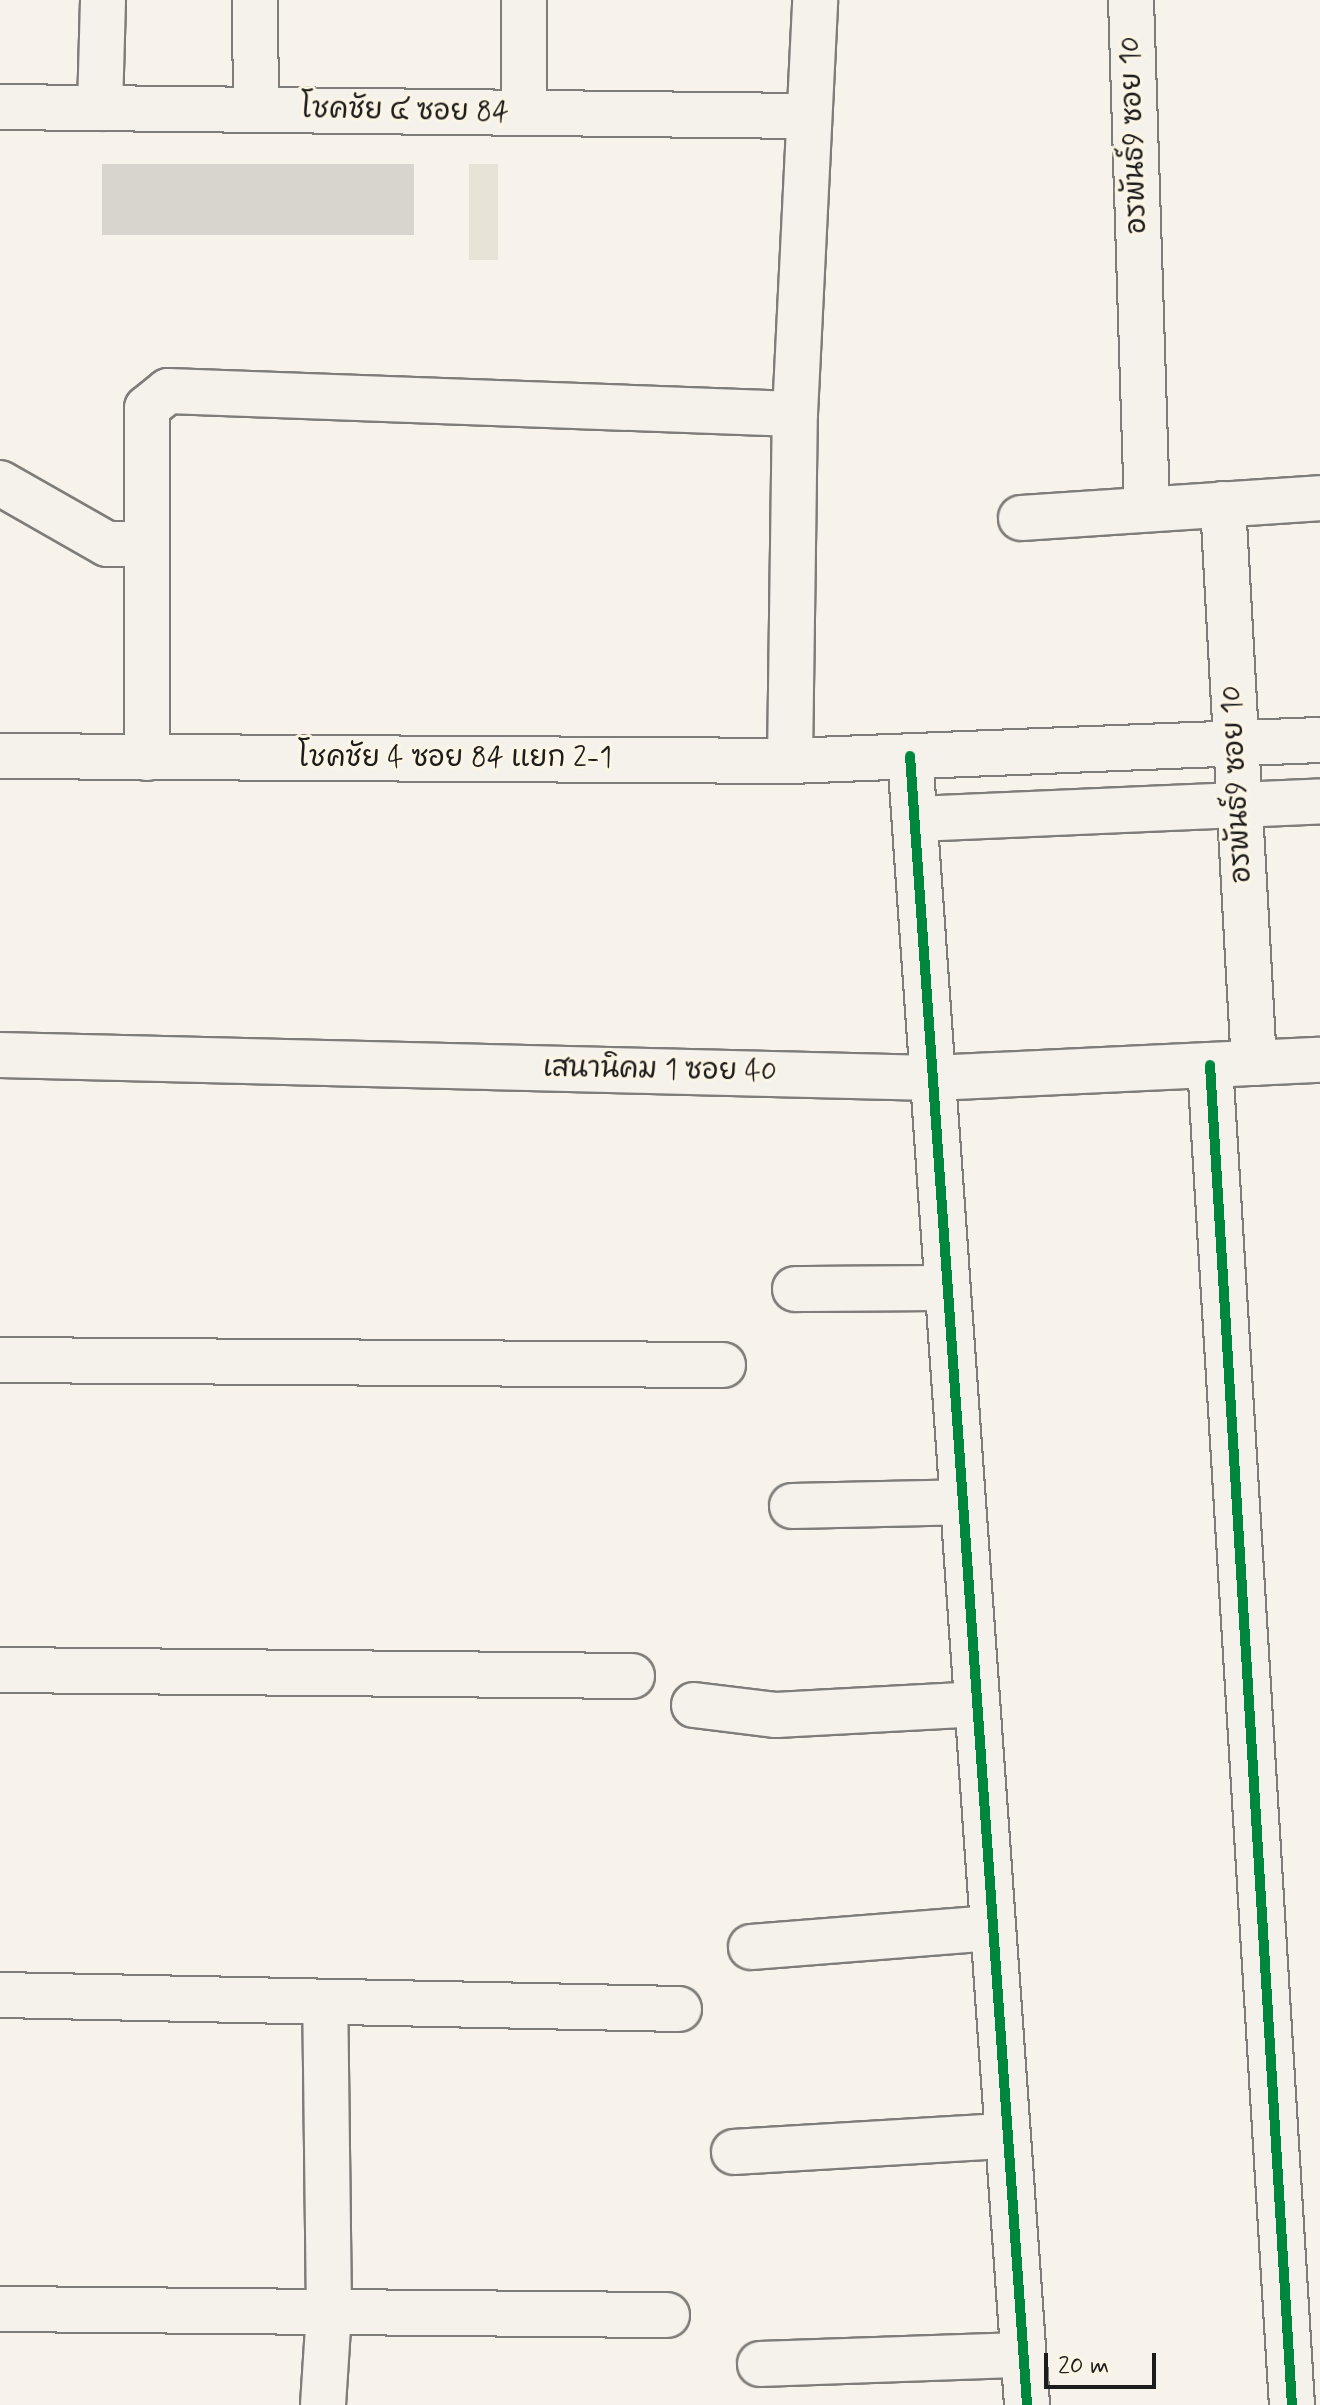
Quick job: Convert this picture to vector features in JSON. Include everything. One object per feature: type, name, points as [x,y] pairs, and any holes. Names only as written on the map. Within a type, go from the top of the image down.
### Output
[{"type":"street","points":[[100,108],[103,0]]},
{"type":"street","points":[[255,0],[256,110]]},
{"type":"street","points":[[524,0],[524,113]]},
{"type":"street","points":[[790,761],[795,414],[815,0]]},
{"type":"street","name":"อรพันธ์9 ซอย 10","points":[[1131,0],[1147,509]]},
{"type":"street","name":"โชคชัย ๔ ซอย 84","points":[[0,107],[809,116]]},
{"type":"street","points":[[147,758],[144,544],[147,408],[168,391],[795,414]]},
{"type":"street","points":[[0,483],[107,544],[144,544]]},
{"type":"street","points":[[1021,518],[1320,498]]},
{"type":"street","name":"อรพันธ์9 ซอย 10","points":[[1223,504],[1254,1063]]},
{"type":"street","name":"โชคชัย 4 ซอย 84 แยก 2-1","points":[[0,756],[790,761],[1320,740]]},
{"type":"street","points":[[910,756],[1021,2355],[1027,2405]]},
{"type":"street","points":[[915,819],[1320,801]]},
{"type":"street","name":"เสนานิคม 1 ซอย 40","points":[[0,1055],[933,1078],[1320,1060]]},
{"type":"street","points":[[1210,1065],[1292,2405]]},
{"type":"street","points":[[795,1289],[947,1288]]},
{"type":"street","points":[[0,1360],[723,1365]]},
{"type":"street","points":[[792,1506],[962,1502]]},
{"type":"street","points":[[0,1670],[632,1676]]},
{"type":"street","points":[[694,1705],[776,1715],[976,1704]]},
{"type":"street","points":[[751,1947],[992,1928]]},
{"type":"street","points":[[0,1995],[679,2009]]},
{"type":"street","points":[[323,2405],[329,2312],[325,2003]]},
{"type":"street","points":[[734,2152],[1006,2136]]},
{"type":"street","points":[[0,2309],[667,2315]]},
{"type":"street","points":[[760,2364],[1021,2355]]},
{"type":"shaded area","points":[[469,164],[498,164],[498,260],[469,260]]},
{"type":"building","points":[[102,164],[414,164],[414,235],[102,235]]},
{"type":"cycle path","points":[[910,756],[1027,2405]]},
{"type":"cycle path","points":[[1210,1065],[1292,2405]]}]
